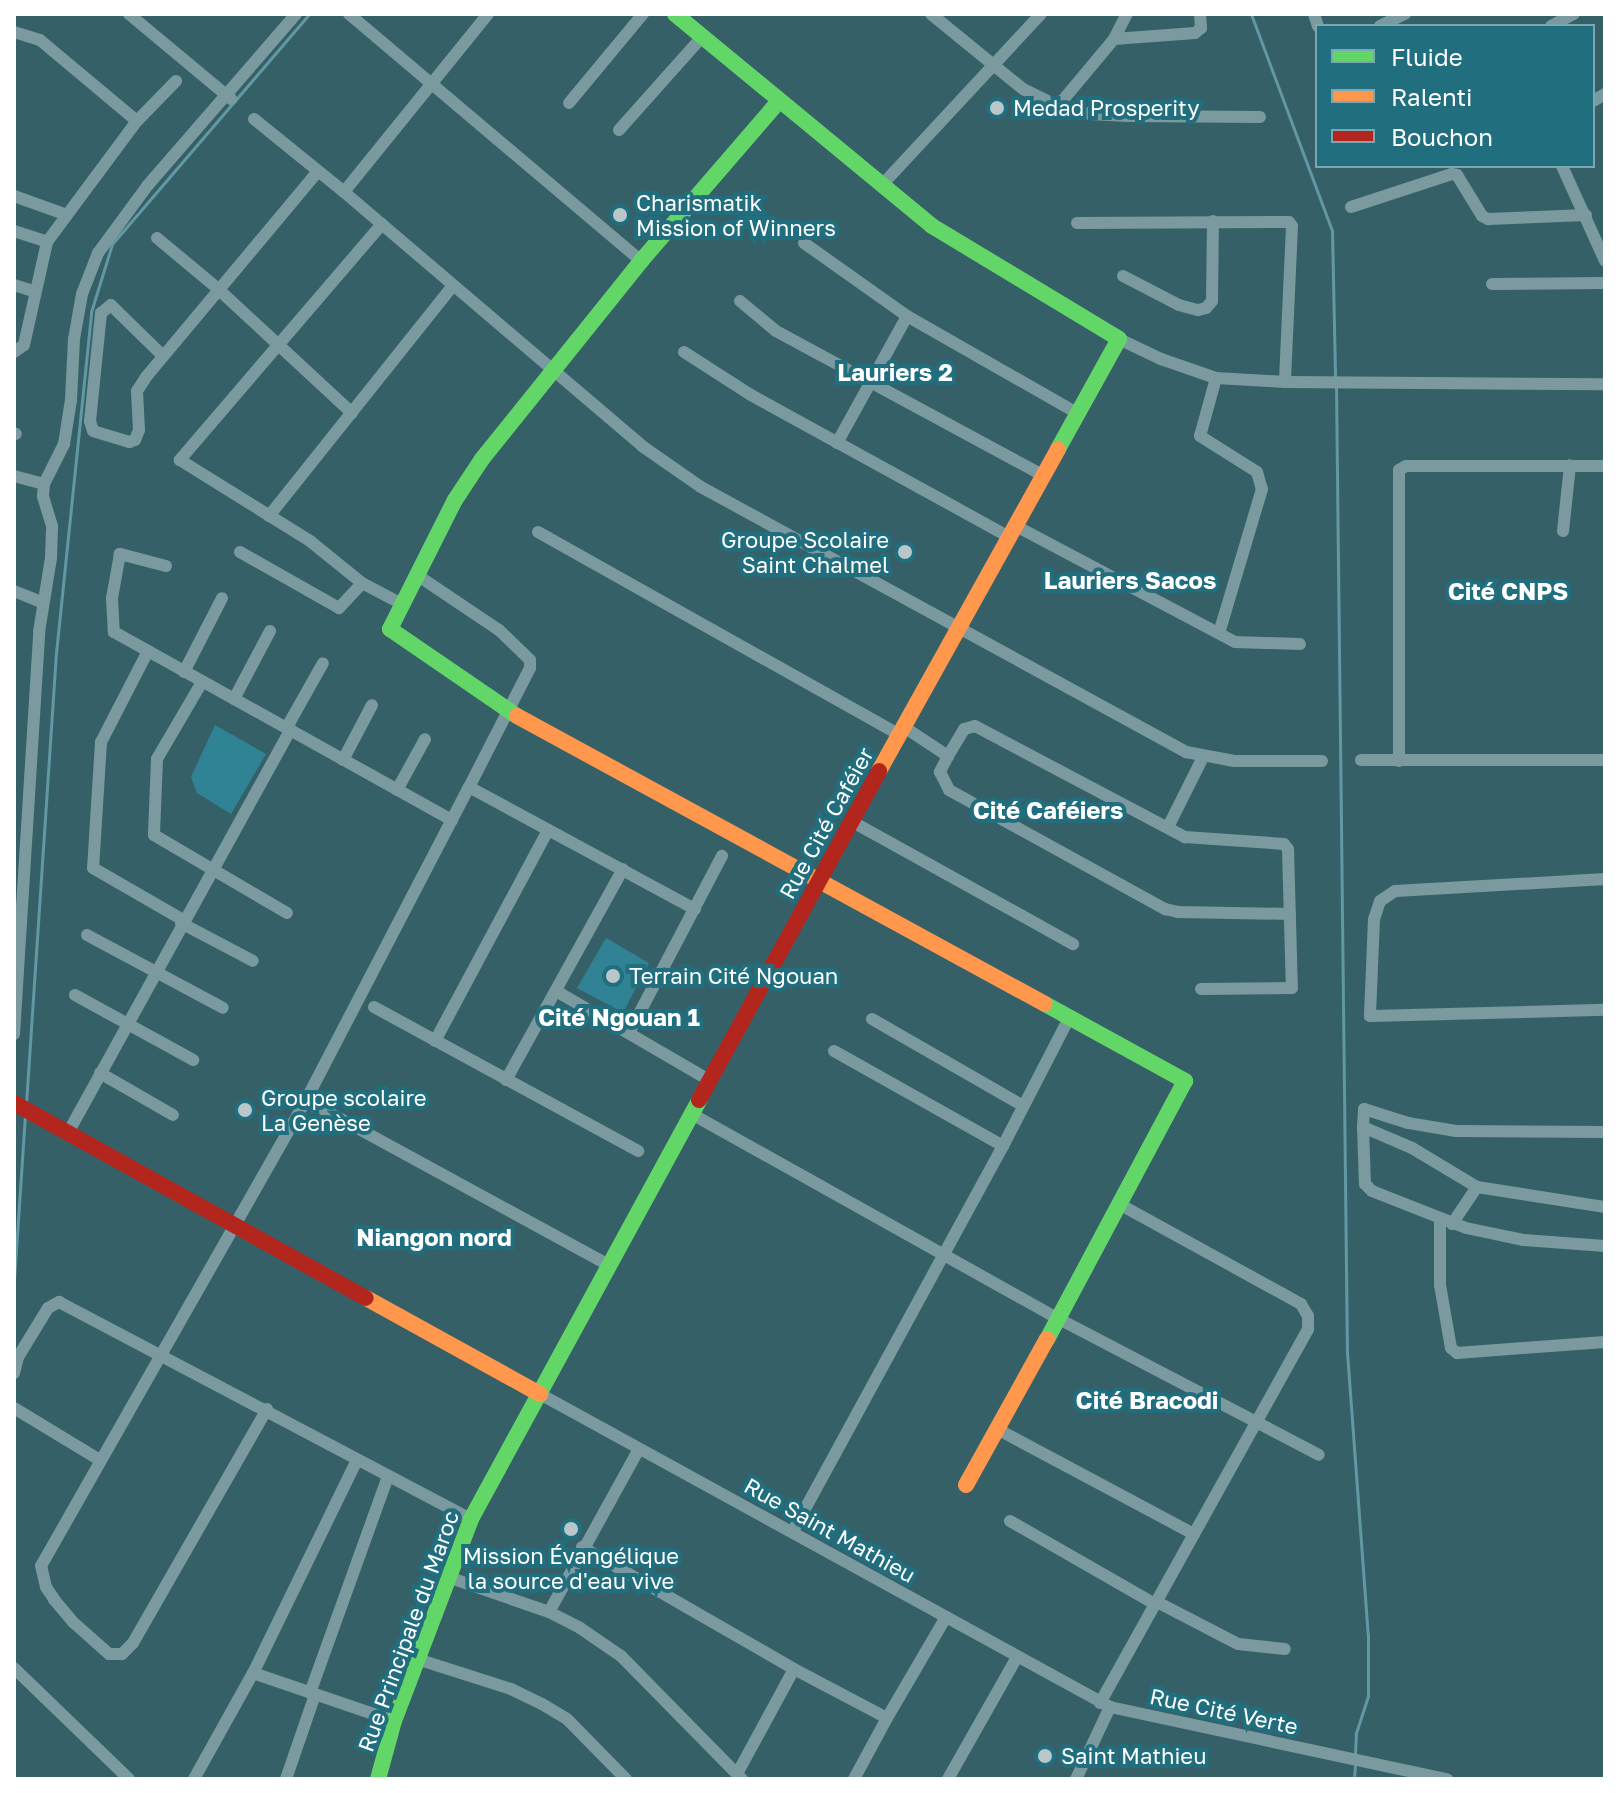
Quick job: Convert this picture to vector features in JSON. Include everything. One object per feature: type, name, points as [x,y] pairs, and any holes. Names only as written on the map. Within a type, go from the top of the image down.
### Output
[{"type":"street","points":[[129,14],[230,98]]},
{"type":"street","points":[[14,1034],[43,603],[52,526],[43,496],[44,484],[64,444],[71,400],[74,339],[82,294],[98,253],[148,185],[230,98],[296,14]]},
{"type":"street","points":[[349,14],[641,261]]},
{"type":"street","points":[[344,192],[488,14]]},
{"type":"street","points":[[569,103],[643,14]]},
{"type":"street","points":[[675,14],[881,186],[954,241],[1119,339],[1161,359],[1216,378],[1285,382],[1605,384]]},
{"type":"street","points":[[931,14],[994,68],[1023,89],[1058,106],[1090,114],[1260,117]]},
{"type":"street","points":[[881,186],[1041,14]]},
{"type":"street","points":[[1058,106],[1114,39],[1127,14]]},
{"type":"street","points":[[1114,39],[1195,33],[1201,28],[1200,14]]},
{"type":"street","points":[[1555,24],[1574,14]]},
{"type":"street","points":[[14,32],[40,40],[137,121]]},
{"type":"street","points":[[619,130],[702,37]]},
{"type":"street","points":[[14,352],[24,345],[47,242],[137,121],[176,81]]},
{"type":"street","points":[[779,101],[641,261],[555,372],[482,459],[455,500],[390,625],[392,632],[507,710],[1185,1081],[1121,1205],[966,1485]]},
{"type":"street","points":[[254,119],[642,446],[701,487],[1186,752],[1234,761],[1322,761]]},
{"type":"street","points":[[1563,168],[1605,261]]},
{"type":"street","points":[[163,356],[111,305],[101,313],[90,421],[93,431],[129,442],[135,440],[139,430],[137,391],[217,288],[318,171]]},
{"type":"street","points":[[1351,207],[1452,174],[1457,175],[1482,216],[1488,219],[1586,215]]},
{"type":"street","points":[[14,196],[67,215]]},
{"type":"street","points":[[1077,223],[1284,219],[1292,226],[1285,382]]},
{"type":"street","points":[[1123,276],[1179,305],[1198,310],[1206,308],[1212,301],[1213,221]]},
{"type":"street","points":[[382,224],[180,460],[310,541],[362,583],[400,603]]},
{"type":"street","points":[[14,231],[47,242]]},
{"type":"street","points":[[157,238],[217,288],[352,413]]},
{"type":"street","points":[[804,243],[907,316],[1079,414]]},
{"type":"street","points":[[1492,284],[1605,283]]},
{"type":"street","points":[[14,285],[34,291]]},
{"type":"street","points":[[269,516],[452,287]]},
{"type":"street","points":[[740,301],[776,331],[872,380],[1042,475]]},
{"type":"street","points":[[837,443],[907,316]]},
{"type":"street","name":"Rue Cité Caféier","points":[[575,1330],[690,1113],[1119,339]]},
{"type":"street","points":[[684,352],[751,395],[837,443],[1219,633],[1241,643],[1300,644]]},
{"type":"street","points":[[1216,378],[1200,436],[1257,472],[1262,489],[1219,633]]},
{"type":"street","points":[[1563,531],[1570,465]]},
{"type":"street","points":[[1399,761],[1399,470],[1406,466],[1605,466]]},
{"type":"street","points":[[14,476],[44,484]]},
{"type":"street","points":[[538,532],[948,756]]},
{"type":"street","points":[[240,552],[339,608],[362,583]]},
{"type":"street","points":[[166,566],[127,553],[120,554],[114,632],[452,820]]},
{"type":"street","points":[[267,1409],[133,1643],[116,1655],[109,1654],[73,1622],[46,1587],[40,1573],[44,1560],[159,1353],[236,1226],[306,1100],[530,668],[525,653],[499,630],[417,575]]},
{"type":"street","points":[[14,591],[43,603]]},
{"type":"street","points":[[184,672],[222,598]]},
{"type":"street","points":[[234,699],[270,631]]},
{"type":"street","points":[[148,651],[101,742],[93,868],[253,961]]},
{"type":"street","points":[[69,1131],[323,663]]},
{"type":"street","points":[[202,682],[157,759],[154,835],[287,913]]},
{"type":"street","points":[[343,760],[372,705]]},
{"type":"street","points":[[1201,989],[1292,988],[1290,914],[1288,849],[1284,844],[1185,837],[975,726],[964,729],[940,772],[949,790],[1165,909],[1290,914]]},
{"type":"street","points":[[397,790],[425,739]]},
{"type":"street","points":[[1168,827],[1203,757]]},
{"type":"street","points":[[1361,760],[1605,760]]},
{"type":"street","points":[[469,787],[695,909]]},
{"type":"street","points":[[851,821],[1073,944]]},
{"type":"street","points":[[435,1041],[548,830]]},
{"type":"street","points":[[630,1031],[722,856]]},
{"type":"street","points":[[506,1080],[623,869]]},
{"type":"street","points":[[1605,879],[1395,891],[1380,901],[1374,919],[1370,1016],[1605,1010]]},
{"type":"street","points":[[87,935],[223,1008]]},
{"type":"street","points":[[556,991],[630,1031],[709,1080]]},
{"type":"street","points":[[75,995],[193,1060]]},
{"type":"street","points":[[374,1007],[638,1151]]},
{"type":"street","points":[[793,1531],[945,1254],[1070,1016]]},
{"type":"street","points":[[872,1019],[1023,1106]]},
{"type":"street","points":[[834,1051],[1003,1146]]},
{"type":"street","points":[[100,1073],[173,1115]]},
{"type":"street","points":[[306,1100],[610,1266]]},
{"type":"street","points":[[14,1103],[540,1394]]},
{"type":"street","points":[[1605,1132],[1456,1131],[1408,1123],[1364,1109],[1365,1184],[1369,1189],[1446,1222],[1523,1240],[1605,1246]]},
{"type":"street","points":[[690,1113],[1059,1319],[1319,1455]]},
{"type":"street","points":[[1363,1127],[1412,1148],[1477,1187],[1605,1207]]},
{"type":"street","points":[[1477,1187],[1446,1222],[1440,1285],[1451,1348],[1457,1353],[1605,1342]]},
{"type":"street","points":[[1076,1779],[1105,1705],[1156,1603],[1308,1329],[1308,1316],[1301,1304],[1121,1205]]},
{"type":"street","points":[[14,1373],[18,1357],[48,1308],[59,1302],[471,1519]]},
{"type":"street","name":"Rue Principale du Maroc","points":[[378,1779],[394,1721],[471,1519],[575,1330]]},
{"type":"street","name":"Rue Saint Mathieu","points":[[540,1394],[1105,1705]]},
{"type":"street","points":[[14,1408],[100,1460]]},
{"type":"street","points":[[999,1430],[1194,1534]]},
{"type":"street","points":[[549,1612],[582,1547],[639,1449]]},
{"type":"street","points":[[194,1779],[253,1673],[357,1460]]},
{"type":"street","points":[[286,1779],[388,1476]]},
{"type":"street","points":[[1010,1521],[1156,1603],[1238,1644],[1285,1649]]},
{"type":"street","points":[[582,1547],[794,1669],[887,1718]]},
{"type":"street","points":[[448,1577],[549,1612],[580,1628],[621,1656],[740,1776],[794,1669]]},
{"type":"street","points":[[854,1779],[946,1617]]},
{"type":"street","points":[[948,1779],[1017,1657]]},
{"type":"street","points":[[417,1659],[511,1689],[542,1704],[567,1719],[626,1779]]},
{"type":"street","points":[[14,1668],[129,1779]]},
{"type":"street","points":[[253,1673],[394,1721]]},
{"type":"street","name":"Rue Cité Verte","points":[[1105,1705],[1447,1779]]},
{"type":"shaded area","points":[[215,725],[266,754],[231,814],[197,793],[191,777]]},
{"type":"shaded area","name":"Terrain Cité Ngouan","points":[[606,938],[649,963],[625,1009],[620,1011],[577,988]]},
{"type":"waterway","points":[[26,1104],[56,653],[91,312],[112,244],[309,14]]},
{"type":"waterway","points":[[1251,14],[1332,231],[1335,378]]},
{"type":"waterway","points":[[1336,386],[1347,1352],[1368,1635],[1368,1696],[1356,1734],[1355,1755]]},
{"type":"waterway","points":[[14,1280],[25,1116]]},
{"type":"waterway","points":[[1354,1779],[1355,1763]]},
{"type":"traffic: fast","points":[[675,14],[932,226],[1119,339],[1058,449]]},
{"type":"traffic: fast","points":[[517,716],[390,629],[455,500],[482,459],[641,261],[779,101]]},
{"type":"traffic: fast","points":[[1045,1004],[1185,1081],[1047,1339]]},
{"type":"traffic: fast","points":[[378,1779],[394,1721],[471,1519],[699,1100]]},
{"type":"traffic: slow","points":[[879,771],[1058,449]]},
{"type":"traffic: slow","points":[[517,716],[1045,1004]]},
{"type":"traffic: slow","points":[[366,1298],[540,1394]]},
{"type":"traffic: slow","points":[[966,1485],[1047,1339]]},
{"type":"traffic: jam","points":[[699,1100],[879,771]]},
{"type":"traffic: jam","points":[[14,1103],[366,1298]]},
{"type":"place","name":"Medad Prosperity","points":[[997,108]]},
{"type":"place","name":"Charismatik Mission of Winners","points":[[620,215]]},
{"type":"place","name":"Groupe Scolaire Saint Chalmel","points":[[905,552]]},
{"type":"place","name":"Terrain Cité Ngouan","points":[[613,976]]},
{"type":"place","name":"Groupe scolaire La Genèse","points":[[245,1110]]},
{"type":"place","name":"Mission Évangélique la source d'eau vive","points":[[571,1529]]},
{"type":"place","name":"Saint Mathieu","points":[[1045,1756]]},
{"type":"district","name":"Lauriers 2","points":[[895,372]]},
{"type":"district","name":"Lauriers Sacos","points":[[1130,580]]},
{"type":"district","name":"Cité CNPS","points":[[1508,591]]},
{"type":"district","name":"Cité Caféiers","points":[[1048,810]]},
{"type":"district","name":"Cité Ngouan 1","points":[[619,1017]]},
{"type":"district","name":"Niangon nord","points":[[434,1237]]},
{"type":"district","name":"Cité Bracodi","points":[[1147,1400]]}]
